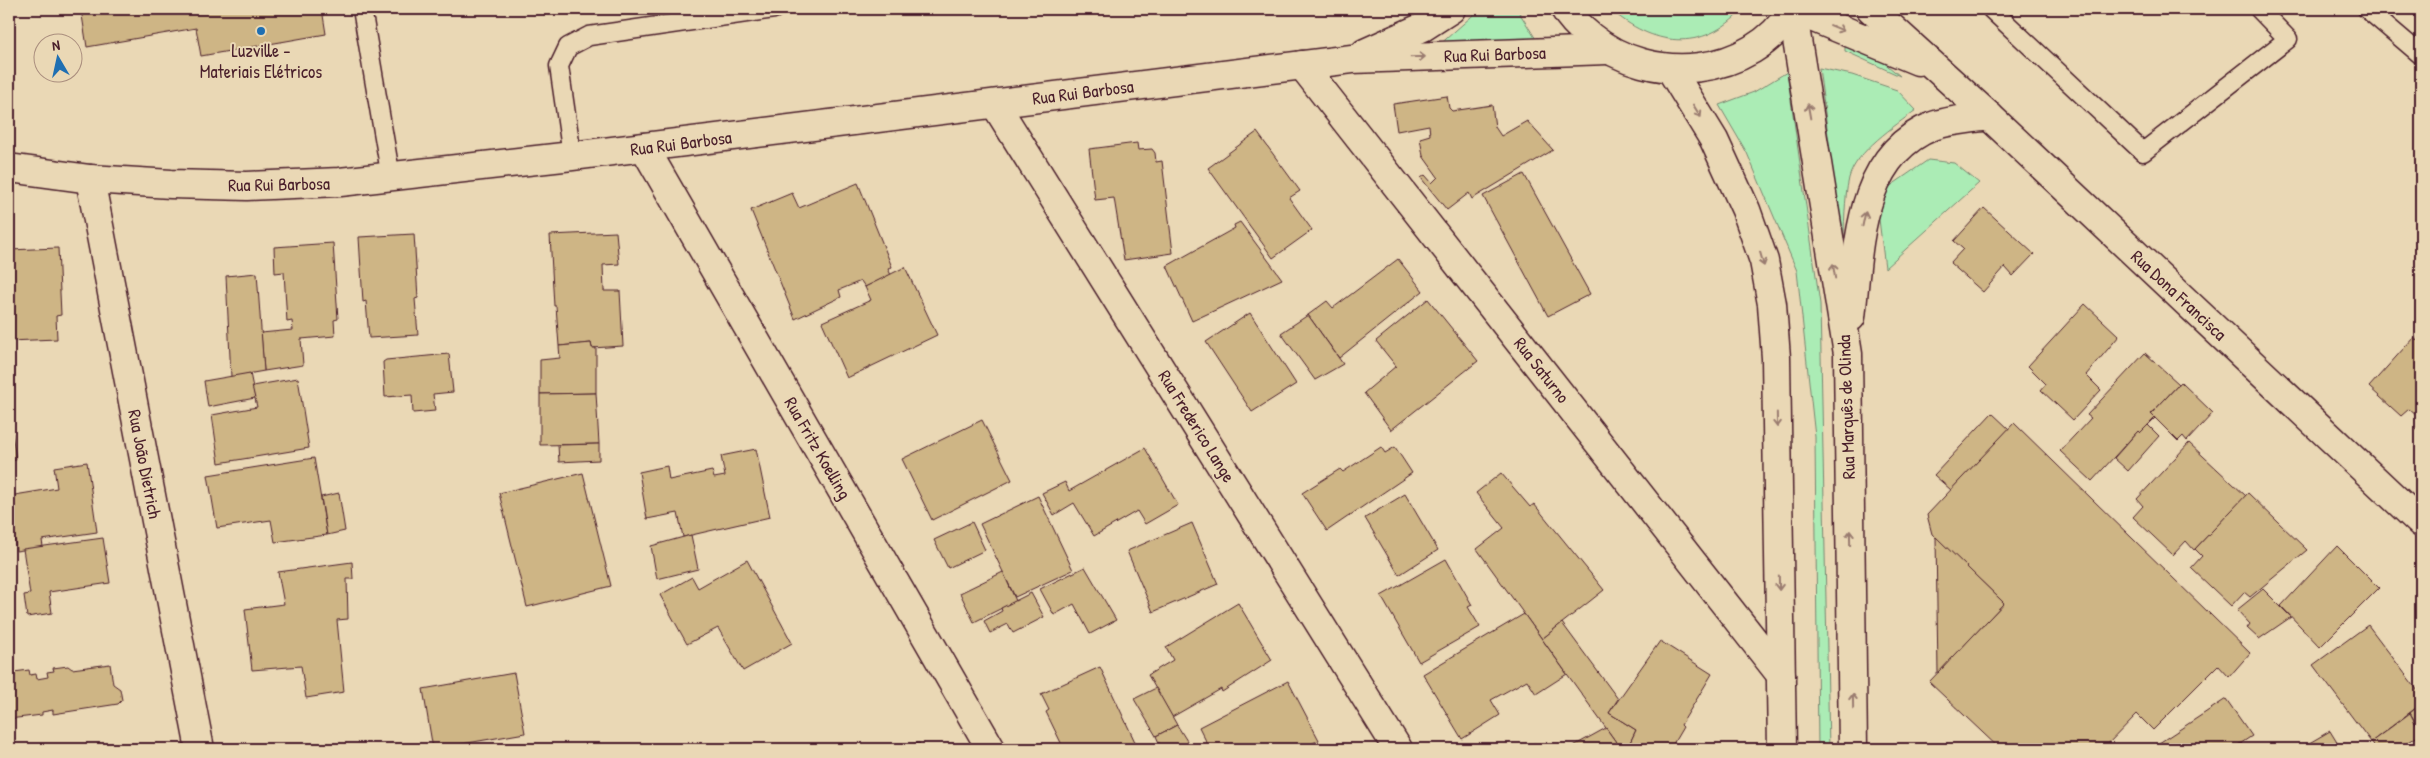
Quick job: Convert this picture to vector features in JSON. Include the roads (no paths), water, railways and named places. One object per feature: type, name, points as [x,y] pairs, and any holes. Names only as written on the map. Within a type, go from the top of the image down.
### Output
[{"type":"main road","name":"Rua Rui Barbosa","points":[[1352,59],[1423,27],[1451,9]]},
{"type":"main road","points":[[1565,9],[1582,29],[1607,50],[1637,63],[1671,70],[1706,66],[1733,59],[1750,50],[1780,28],[1792,9]]},
{"type":"main road","name":"Rua Dona Francisca","points":[[1792,9],[1936,68]]},
{"type":"main road","name":"Rua Marquês de Olinda","points":[[1792,9],[1848,354],[1853,749]]},
{"type":"main road","name":"Rua Dona Francisca","points":[[1871,9],[1989,116],[2421,523]]},
{"type":"main road","name":"Rua Rui Barbosa","points":[[9,168],[90,179],[247,186],[391,178],[1352,59],[1607,50]]},
{"type":"main road","name":"Rua Saturno","points":[[1302,65],[1781,675]]},
{"type":"main road","points":[[1671,70],[1714,140],[1746,210],[1764,261],[1772,304],[1776,358],[1782,749]]},
{"type":"main road","name":"Rua Frederico Lange","points":[[995,104],[1398,749]]},
{"type":"main road","points":[[1848,354],[1860,238],[1868,199],[1878,174],[1902,143],[1934,126],[1989,116]]},
{"type":"main road","name":"Rua Fritz Koelling","points":[[644,147],[991,749]]},
{"type":"main road","name":"Rua João Dietrich","points":[[90,179],[200,749]]},
{"type":"lane","points":[[362,9],[391,178]]},
{"type":"lane","points":[[572,156],[559,66],[568,47],[589,36],[774,9]]},
{"type":"lane","points":[[1991,9],[2143,152],[2288,39],[2258,9]]},
{"type":"lane","points":[[2367,9],[2421,55]]},
{"type":"place","name":"Luzville - Materiais Elétricos","points":[[261,31]]}]
